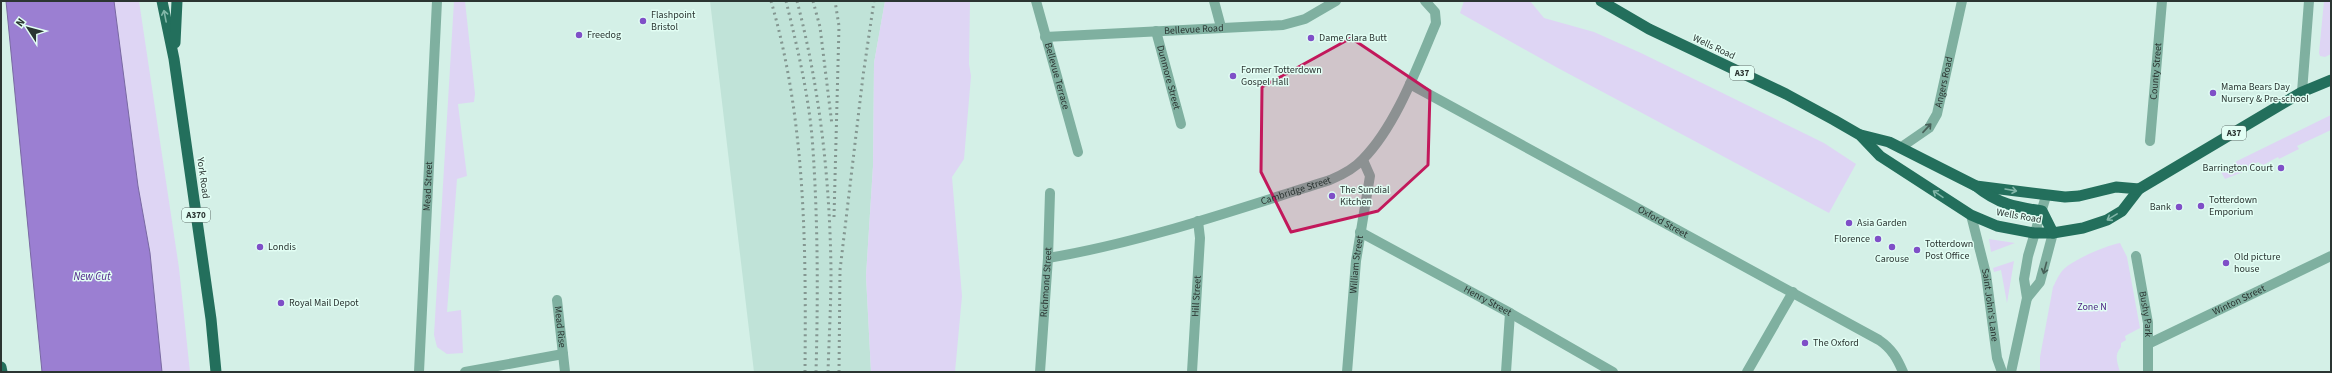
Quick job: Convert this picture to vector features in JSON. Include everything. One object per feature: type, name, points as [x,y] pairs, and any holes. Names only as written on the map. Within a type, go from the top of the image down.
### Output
[{"type":"highway","name":"York Road","points":[[162,1],[174,59],[211,320],[216,372]]},
{"type":"highway","name":"York Road","points":[[174,59],[177,1]]},
{"type":"highway","name":"Wells Road","points":[[1601,1],[1649,29],[1786,94],[1860,135],[1889,142],[1976,186],[1989,186],[2046,196],[2079,196],[2116,187],[2139,189]]},
{"type":"highway","name":"Wells Road","points":[[1860,135],[1880,156],[1971,215],[1997,226],[2034,233],[2053,233],[2083,228],[2107,220],[2122,211],[2139,189],[2302,92],[2331,80]]},
{"type":"highway","points":[[1976,186],[1989,196],[2011,206],[2042,211],[2053,233]]},
{"type":"highway","points":[[1,367],[2,372]]},
{"type":"street","name":"Mead Street","points":[[419,372],[437,1]]},
{"type":"street","name":"Bellevue Terrace","points":[[1036,1],[1078,152]]},
{"type":"street","points":[[1214,1],[1221,27]]},
{"type":"street","name":"Bellevue Road","points":[[1045,37],[1283,25],[1305,19],[1336,1]]},
{"type":"street","name":"Cambridge Street","points":[[1048,258],[1084,252],[1198,221],[1330,180],[1350,171],[1363,160],[1377,143],[1410,84],[1436,23],[1435,12],[1425,1]]},
{"type":"street","name":"Angers Road","points":[[1900,148],[1929,128],[1937,114],[1962,1]]},
{"type":"street","name":"County Street","points":[[2150,140],[2162,1]]},
{"type":"street","points":[[2302,92],[2309,1]]},
{"type":"street","name":"Dunmore Street","points":[[1156,31],[1181,124]]},
{"type":"street","name":"Oxford Street","points":[[1410,84],[1793,292],[1890,347],[1898,358],[1903,372]]},
{"type":"street","name":"William Street","points":[[1347,372],[1360,232],[1370,176],[1363,160]]},
{"type":"street","name":"Richmond Street","points":[[1040,372],[1048,258],[1050,193]]},
{"type":"street","points":[[2011,372],[2027,298],[2024,278],[2034,233],[2046,196]]},
{"type":"street","name":"Saint John's Lane","points":[[1971,215],[1986,274],[1997,358],[2002,372]]},
{"type":"street","name":"Hill Street","points":[[1192,372],[1200,238],[1198,221]]},
{"type":"street","name":"Henry Street","points":[[1360,232],[1510,313],[1613,372]]},
{"type":"street","points":[[2027,298],[2040,282],[2053,233]]},
{"type":"street","name":"Bushy Park","points":[[2136,256],[2148,323],[2148,372]]},
{"type":"street","name":"Winton Street","points":[[2148,344],[2331,256]]},
{"type":"street","points":[[1747,372],[1793,292]]},
{"type":"street","name":"Mead Rise","points":[[557,300],[565,372]]},
{"type":"street","points":[[1506,372],[1510,313]]},
{"type":"street","name":"Mead Rise","points":[[465,372],[563,354]]},
{"type":"highlighted area","points":[[1351,38],[1430,91],[1428,165],[1378,211],[1291,232],[1261,172],[1262,87]]},
{"type":"shaded area","points":[[710,1],[885,1],[874,63],[873,166],[866,276],[871,372],[754,372]]},
{"type":"green space","points":[[83,1],[139,1],[179,268],[190,372],[126,372]]},
{"type":"green space","points":[[454,1],[465,1],[475,94],[474,102],[458,104],[467,176],[457,179],[447,312],[461,310],[463,353],[447,354],[437,347],[434,335]]},
{"type":"green space","points":[[885,1],[970,1],[969,64],[971,76],[964,159],[952,177],[962,296],[955,372],[871,372],[866,276],[873,166],[874,63]]},
{"type":"green space","points":[[1464,1],[1530,1],[1544,18],[1594,32],[1641,53],[1824,143],[1856,164],[1829,213],[1556,67],[1460,13]]},
{"type":"green space","points":[[2324,1],[2331,1],[2331,54],[2325,57],[2320,56],[2319,53]]},
{"type":"green space","points":[[2331,115],[2331,130],[2297,146],[2299,149],[2279,159],[2278,157],[2263,165],[2258,162],[2252,165],[2253,168],[2225,179],[2221,172],[2237,161]]},
{"type":"green space","points":[[1989,239],[2015,243],[1991,252]]},
{"type":"green space","name":"Zone N","points":[[2120,243],[2127,257],[2140,328],[2125,336],[2126,340],[2121,343],[2121,347],[2117,353],[2117,362],[2120,372],[2040,372],[2040,357],[2053,287],[2060,274],[2070,264],[2084,256]]},
{"type":"green space","points":[[2014,261],[2007,303],[2001,270],[1994,272],[1993,268]]},
{"type":"water","name":"New Cut","points":[[6,1],[114,1],[138,186],[150,253],[162,372],[42,372]]},
{"type":"railway","points":[[771,1],[783,46],[791,92],[802,185],[805,279],[805,372]]},
{"type":"railway","points":[[786,1],[806,94],[813,150],[817,261],[816,372]]},
{"type":"railway","points":[[797,1],[818,101],[826,169],[831,272],[828,372]]},
{"type":"railway","points":[[813,1],[820,27],[832,125]]},
{"type":"railway","points":[[834,217],[839,26],[835,1]]},
{"type":"railway","points":[[839,372],[840,270],[863,76],[874,1]]},
{"type":"place","name":"Flashpoint Bristol","points":[[643,21]]},
{"type":"place","name":"Freedog","points":[[579,35]]},
{"type":"place","name":"Dame Clara Butt","points":[[1311,38]]},
{"type":"place","name":"Former Totterdown Gospel Hall","points":[[1233,76]]},
{"type":"place","name":"Mama Bears Day Nursery & Pre-school","points":[[2213,93]]},
{"type":"place","name":"Barrington Court","points":[[2281,168]]},
{"type":"place","name":"The Sundial Kitchen","points":[[1332,196]]},
{"type":"place","name":"Totterdown Emporium","points":[[2201,206]]},
{"type":"place","name":"Bank","points":[[2179,207]]},
{"type":"place","name":"Asia Garden","points":[[1849,223]]},
{"type":"place","name":"Florence","points":[[1878,239]]},
{"type":"place","name":"Londis","points":[[260,247]]},
{"type":"place","name":"Carouse","points":[[1892,247]]},
{"type":"place","name":"Totterdown Post Office","points":[[1917,250]]},
{"type":"place","name":"Old picture house","points":[[2226,263]]},
{"type":"place","name":"Royal Mail Depot","points":[[281,303]]},
{"type":"place","name":"The Oxford","points":[[1805,343]]}]
